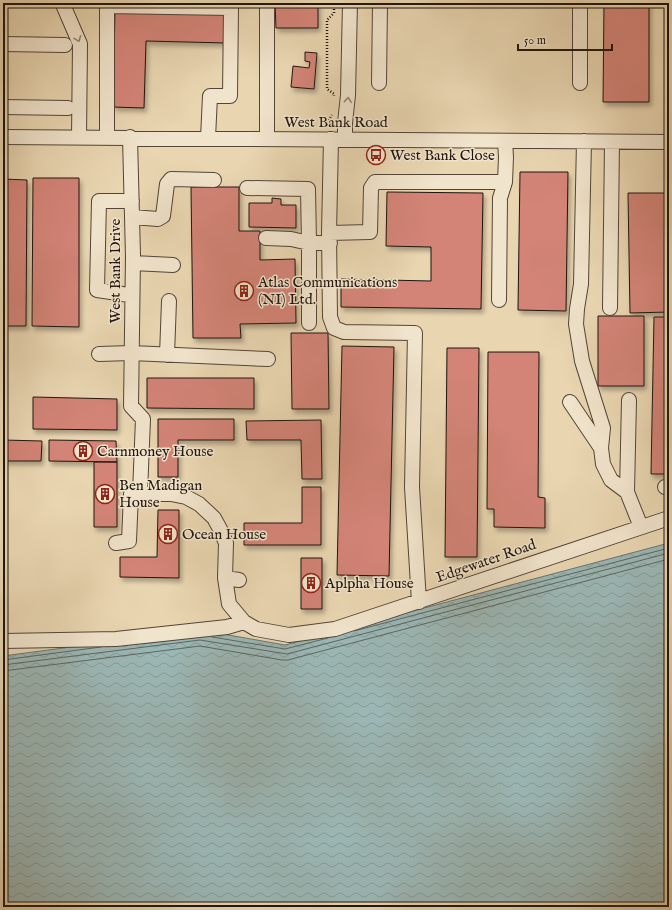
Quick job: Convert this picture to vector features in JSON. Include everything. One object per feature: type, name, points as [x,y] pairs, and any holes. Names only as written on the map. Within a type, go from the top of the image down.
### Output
[{"type":"street","points":[[64,3],[64,7],[80,44],[79,137]]},
{"type":"street","points":[[349,3],[348,95],[345,123],[338,139],[330,238],[330,317],[334,328],[344,332],[415,333],[412,487],[419,602]]},
{"type":"street","points":[[379,83],[380,3]]},
{"type":"street","points":[[580,3],[580,83]]},
{"type":"street","points":[[107,137],[107,6],[231,8],[230,96],[210,96],[208,138]]},
{"type":"street","points":[[266,7],[267,139]]},
{"type":"street","points":[[3,44],[65,45]]},
{"type":"street","points":[[3,107],[68,108]]},
{"type":"street","name":"West Bank Road","points":[[3,137],[669,142]]},
{"type":"street","name":"West Bank Drive","points":[[130,137],[133,263],[131,406],[142,419],[140,493]]},
{"type":"street","points":[[499,300],[500,198],[505,182],[505,141]]},
{"type":"street","points":[[584,141],[581,284],[576,324],[582,361],[603,428],[600,448],[603,464],[611,480],[627,492]]},
{"type":"street","points":[[610,308],[612,142]]},
{"type":"street","points":[[132,217],[158,219],[163,216],[167,184],[171,179],[214,180]]},
{"type":"street","points":[[266,238],[291,239],[309,243],[370,232],[371,188],[375,182],[505,182]]},
{"type":"street","points":[[247,188],[308,189],[308,323]]},
{"type":"street","points":[[132,201],[99,200],[97,290],[132,296]]},
{"type":"street","points":[[133,263],[173,265]]},
{"type":"street","points":[[167,355],[169,301]]},
{"type":"street","points":[[99,354],[131,353],[268,359]]},
{"type":"street","points":[[629,400],[627,492],[641,527]]},
{"type":"street","points":[[570,402],[600,448]]},
{"type":"street","points":[[3,641],[116,639],[227,627],[244,622],[230,604],[224,578],[226,543],[220,528],[218,514],[186,497],[171,494],[131,494],[128,541],[116,543]]},
{"type":"street","name":"Edgewater Road","points":[[244,622],[256,629],[289,635],[335,629],[669,518]]},
{"type":"street","points":[[224,578],[239,580]]},
{"type":"path","points":[[334,3],[334,13],[327,20],[327,89],[334,94],[334,100]]},
{"type":"path","points":[[327,123],[332,117],[333,111]]},
{"type":"water","points":[[669,543],[669,907],[3,907],[3,656],[200,630],[285,645]]},
{"type":"building","points":[[275,3],[318,3],[318,28],[276,28]]},
{"type":"building","points":[[604,3],[649,3],[649,102],[603,102]]},
{"type":"building","points":[[115,10],[227,12],[227,43],[146,41],[144,108],[113,107]]},
{"type":"building","points":[[305,52],[317,53],[314,89],[291,87],[293,66],[309,68],[310,62],[305,61]]},
{"type":"building","points":[[520,172],[568,172],[566,311],[518,310]]},
{"type":"building","points":[[33,178],[79,178],[79,327],[32,326]]},
{"type":"building","points":[[3,179],[27,180],[26,326],[3,326]]},
{"type":"building","name":"Atlas Communications (NI) Ltd.","points":[[191,187],[239,187],[239,231],[260,231],[260,260],[295,259],[296,323],[240,324],[241,338],[193,338]]},
{"type":"building","points":[[387,192],[483,193],[481,309],[341,307],[341,279],[431,281],[431,247],[386,246]]},
{"type":"building","points":[[628,193],[669,193],[669,312],[630,313]]},
{"type":"building","points":[[272,198],[281,199],[281,205],[296,205],[296,228],[249,227],[249,203],[272,203]]},
{"type":"building","points":[[598,316],[644,316],[644,386],[598,386]]},
{"type":"building","points":[[654,317],[669,317],[669,474],[651,474]]},
{"type":"building","points":[[291,333],[328,333],[329,409],[292,409]]},
{"type":"building","points":[[342,346],[394,347],[389,576],[337,575]]},
{"type":"building","points":[[447,348],[479,348],[477,557],[445,557]]},
{"type":"building","points":[[488,352],[539,352],[538,497],[545,498],[545,528],[494,527],[494,509],[487,509]]},
{"type":"building","points":[[147,378],[254,378],[254,409],[147,408]]},
{"type":"building","points":[[33,397],[117,399],[117,430],[33,429]]},
{"type":"building","points":[[158,419],[234,419],[234,440],[178,440],[178,477],[158,477]]},
{"type":"building","points":[[321,420],[322,479],[302,479],[301,440],[247,440],[246,421]]},
{"type":"building","points":[[3,440],[42,441],[41,461],[3,461]]},
{"type":"building","name":"Carnmoney House","points":[[49,440],[116,441],[117,462],[49,461]]},
{"type":"building","name":"Ben Madigan House","points":[[94,462],[117,462],[117,527],[94,527]]},
{"type":"building","points":[[302,487],[321,487],[321,545],[244,545],[244,523],[302,523]]},
{"type":"building","name":"Ocean House","points":[[158,510],[179,510],[179,578],[120,577],[120,557],[157,557]]},
{"type":"building","name":"Aplpha House","points":[[301,558],[322,558],[322,609],[301,609]]},
{"type":"place","name":"West Bank Close","points":[[376,155]]},
{"type":"place","name":"Atlas Communications (NI) Ltd.","points":[[244,291]]},
{"type":"place","name":"Carnmoney House","points":[[83,451]]},
{"type":"place","name":"Ben Madigan House","points":[[105,494]]},
{"type":"place","name":"Ocean House","points":[[168,534]]},
{"type":"place","name":"Aplpha House","points":[[311,583]]}]
